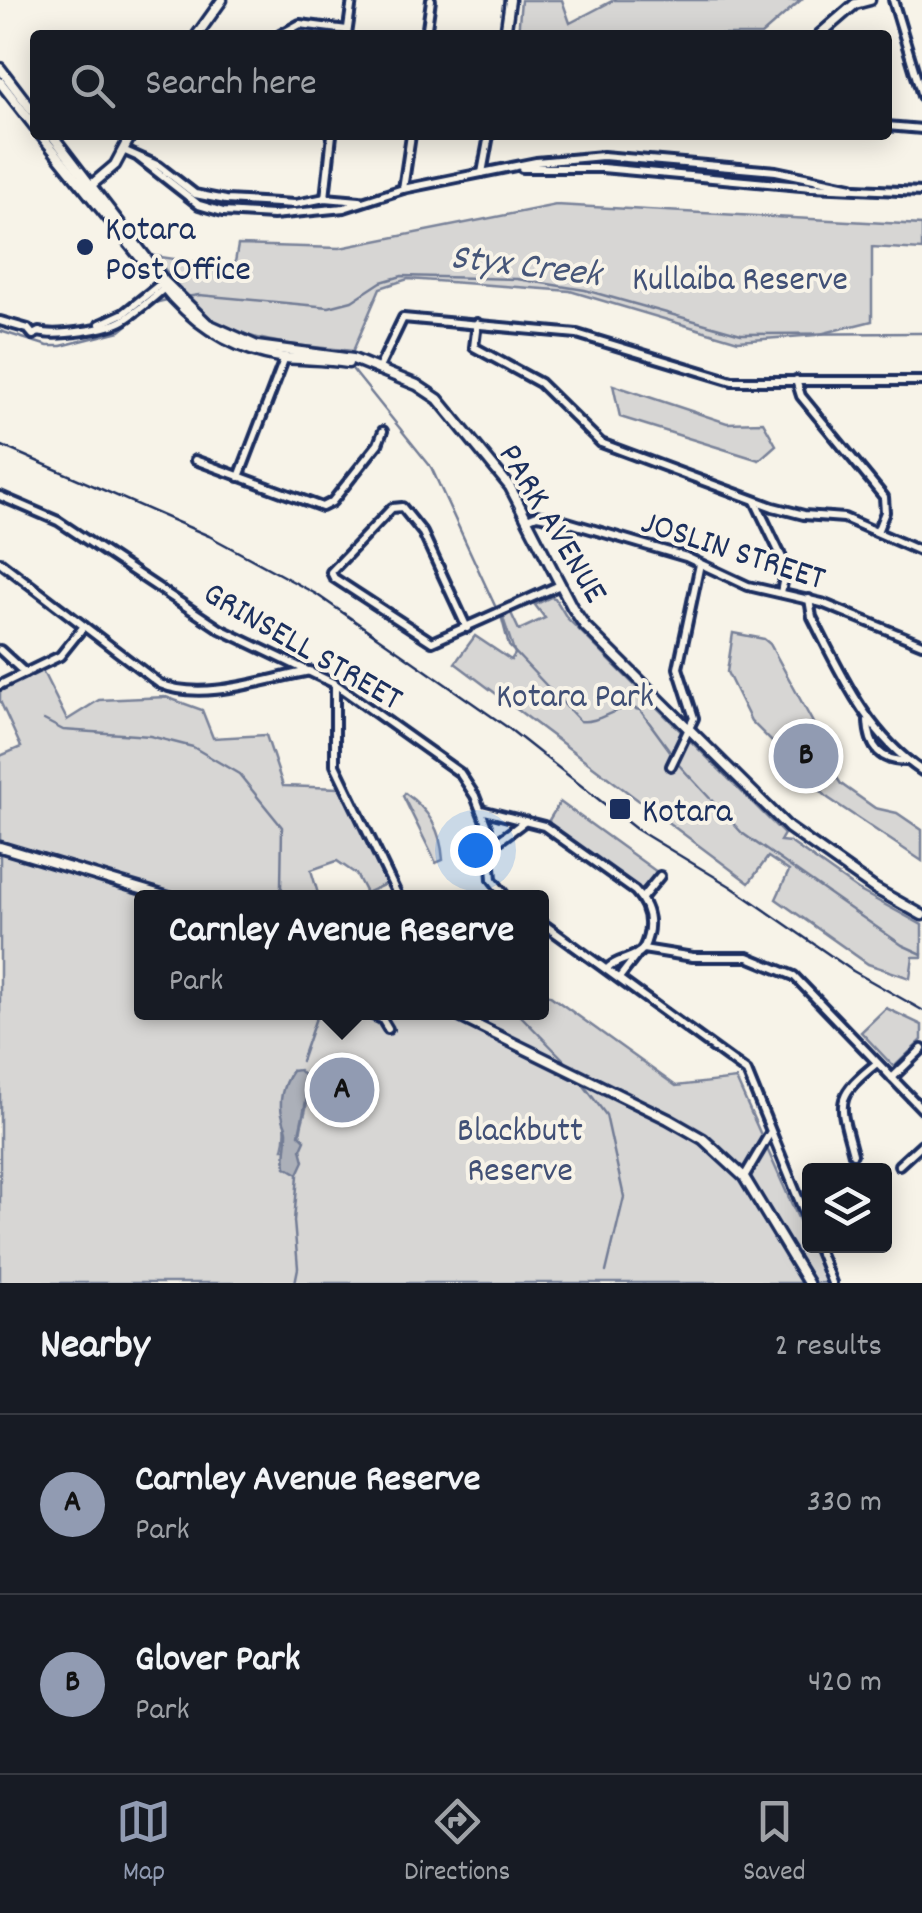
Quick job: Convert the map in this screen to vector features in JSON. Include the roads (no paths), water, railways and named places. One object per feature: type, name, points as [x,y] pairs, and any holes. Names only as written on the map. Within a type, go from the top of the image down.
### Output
[{"type":"main road","points":[[201,30],[222,0]]},
{"type":"main road","points":[[506,30],[510,0]]},
{"type":"main road","points":[[826,30],[855,4],[870,0]]},
{"type":"main road","points":[[0,68],[30,107]]},
{"type":"main road","points":[[0,82],[30,121]]},
{"type":"main road","name":"PARK AVENUE","points":[[46,140],[89,187]]},
{"type":"main road","name":"PARK AVENUE","points":[[56,140],[182,306],[203,327],[232,344],[285,358],[362,364]]},
{"type":"main road","points":[[89,187],[116,165],[128,140]]},
{"type":"main road","name":"PARK AVENUE","points":[[182,306],[208,324],[250,344],[353,358],[417,385],[438,399],[505,479],[585,626],[799,836],[922,915]]},
{"type":"main road","points":[[250,344],[285,358],[322,354]]},
{"type":"main road","points":[[0,847],[144,890]]},
{"type":"main road","points":[[466,1020],[687,1129],[717,1151],[744,1176],[808,1283]]},
{"type":"street","points":[[347,30],[352,0]]},
{"type":"street","points":[[427,30],[431,0]]},
{"type":"street","points":[[893,0],[922,96]]},
{"type":"street","points":[[289,30],[300,24],[335,30]]},
{"type":"street","points":[[892,127],[922,130]]},
{"type":"street","points":[[325,198],[331,140]]},
{"type":"street","points":[[403,189],[410,140]]},
{"type":"street","points":[[482,172],[488,140]]},
{"type":"street","points":[[123,150],[174,175],[195,194],[295,204],[325,198],[361,201]]},
{"type":"street","points":[[139,158],[188,199],[223,212],[308,214],[482,172],[603,156],[776,170],[852,187]]},
{"type":"street","points":[[516,167],[602,168],[812,187],[922,192]]},
{"type":"street","points":[[0,321],[28,329],[36,325],[39,332],[56,335],[96,326],[168,288]]},
{"type":"street","points":[[378,370],[402,318],[577,334],[732,380],[922,381]]},
{"type":"street","points":[[477,322],[474,347],[540,383],[601,443],[790,512],[834,515],[922,552]]},
{"type":"street","points":[[239,476],[285,358]]},
{"type":"street","points":[[796,380],[801,396],[884,497],[885,512],[876,532]]},
{"type":"street","points":[[195,460],[325,507],[378,444],[383,432]]},
{"type":"street","name":"GRINSELL STREET","points":[[0,496],[58,522],[220,629],[335,684],[462,774],[481,810],[492,878],[501,890]]},
{"type":"street","points":[[754,500],[786,566],[781,593]]},
{"type":"street","points":[[467,628],[421,530],[399,502],[332,569],[331,574],[432,642],[467,628],[560,586]]},
{"type":"street","name":"JOSLIN STREET","points":[[527,518],[541,515],[557,519],[700,564],[738,582],[809,599],[922,644]]},
{"type":"street","points":[[0,562],[160,684],[172,689],[222,688],[310,671]]},
{"type":"street","points":[[670,766],[694,718],[678,668],[700,564]]},
{"type":"street","points":[[809,599],[812,616],[868,720],[908,762],[922,771]]},
{"type":"street","points":[[0,685],[60,656],[84,626]]},
{"type":"street","points":[[0,650],[26,672]]},
{"type":"street","points":[[335,684],[335,765],[395,890]]},
{"type":"street","points":[[868,720],[869,738],[876,752],[892,762],[908,762]]},
{"type":"street","points":[[481,810],[551,830],[642,898],[650,925],[640,952],[619,978]]},
{"type":"street","points":[[490,847],[524,822]]},
{"type":"street","points":[[642,898],[660,876]]},
{"type":"street","points":[[549,928],[747,1072],[802,1208]]},
{"type":"street","points":[[607,969],[640,952],[748,957],[777,967],[794,976],[922,1110]]},
{"type":"street","points":[[383,1020],[388,1029]]},
{"type":"street","points":[[892,1078],[922,1050]]},
{"type":"street","points":[[853,1154],[840,1110],[843,1097],[877,1063]]},
{"type":"street","points":[[744,1176],[770,1132]]},
{"type":"street","points":[[899,1165],[922,1144]]},
{"type":"street","points":[[820,1253],[832,1283]]},
{"type":"waterway","name":"Styx Creek","points":[[186,297],[329,307],[352,301],[381,282],[402,276],[517,279],[585,290],[741,334],[922,333]]},
{"type":"waterway","name":"Styx Creek","points":[[0,331],[48,346],[61,346],[120,331],[154,303],[167,300]]},
{"type":"waterway","points":[[353,370],[431,467],[496,608]]},
{"type":"waterway","points":[[502,619],[509,646],[580,721],[624,709],[640,710],[673,755]]},
{"type":"waterway","points":[[44,720],[63,730],[150,736],[193,747],[239,774],[282,827],[283,890]]},
{"type":"waterway","points":[[678,764],[742,833],[902,945],[922,954]]},
{"type":"waterway","points":[[301,1061],[315,1020]]},
{"type":"waterway","points":[[525,1020],[566,1062]]},
{"type":"waterway","points":[[582,1083],[606,1115],[624,1197],[606,1272]]},
{"type":"waterway","points":[[295,1283],[298,1175]]},
{"type":"railway","points":[[0,445],[209,536],[316,594],[507,727],[636,829],[730,886],[853,971],[922,1010]]},
{"type":"place","name":"Kotara Post Office","points":[[85,247]]},
{"type":"place","name":"Glover Park","points":[[806,756]]},
{"type":"place","name":"Kotara","points":[[620,809]]},
{"type":"place","name":"Carnley Avenue Reserve","points":[[342,1090]]},
{"type":"park label","name":"Kullaiba Reserve","points":[[740,277]]},
{"type":"park label","name":"Kotara Park","points":[[575,694]]},
{"type":"park label","name":"Blackbutt Reserve","points":[[520,1148]]}]
